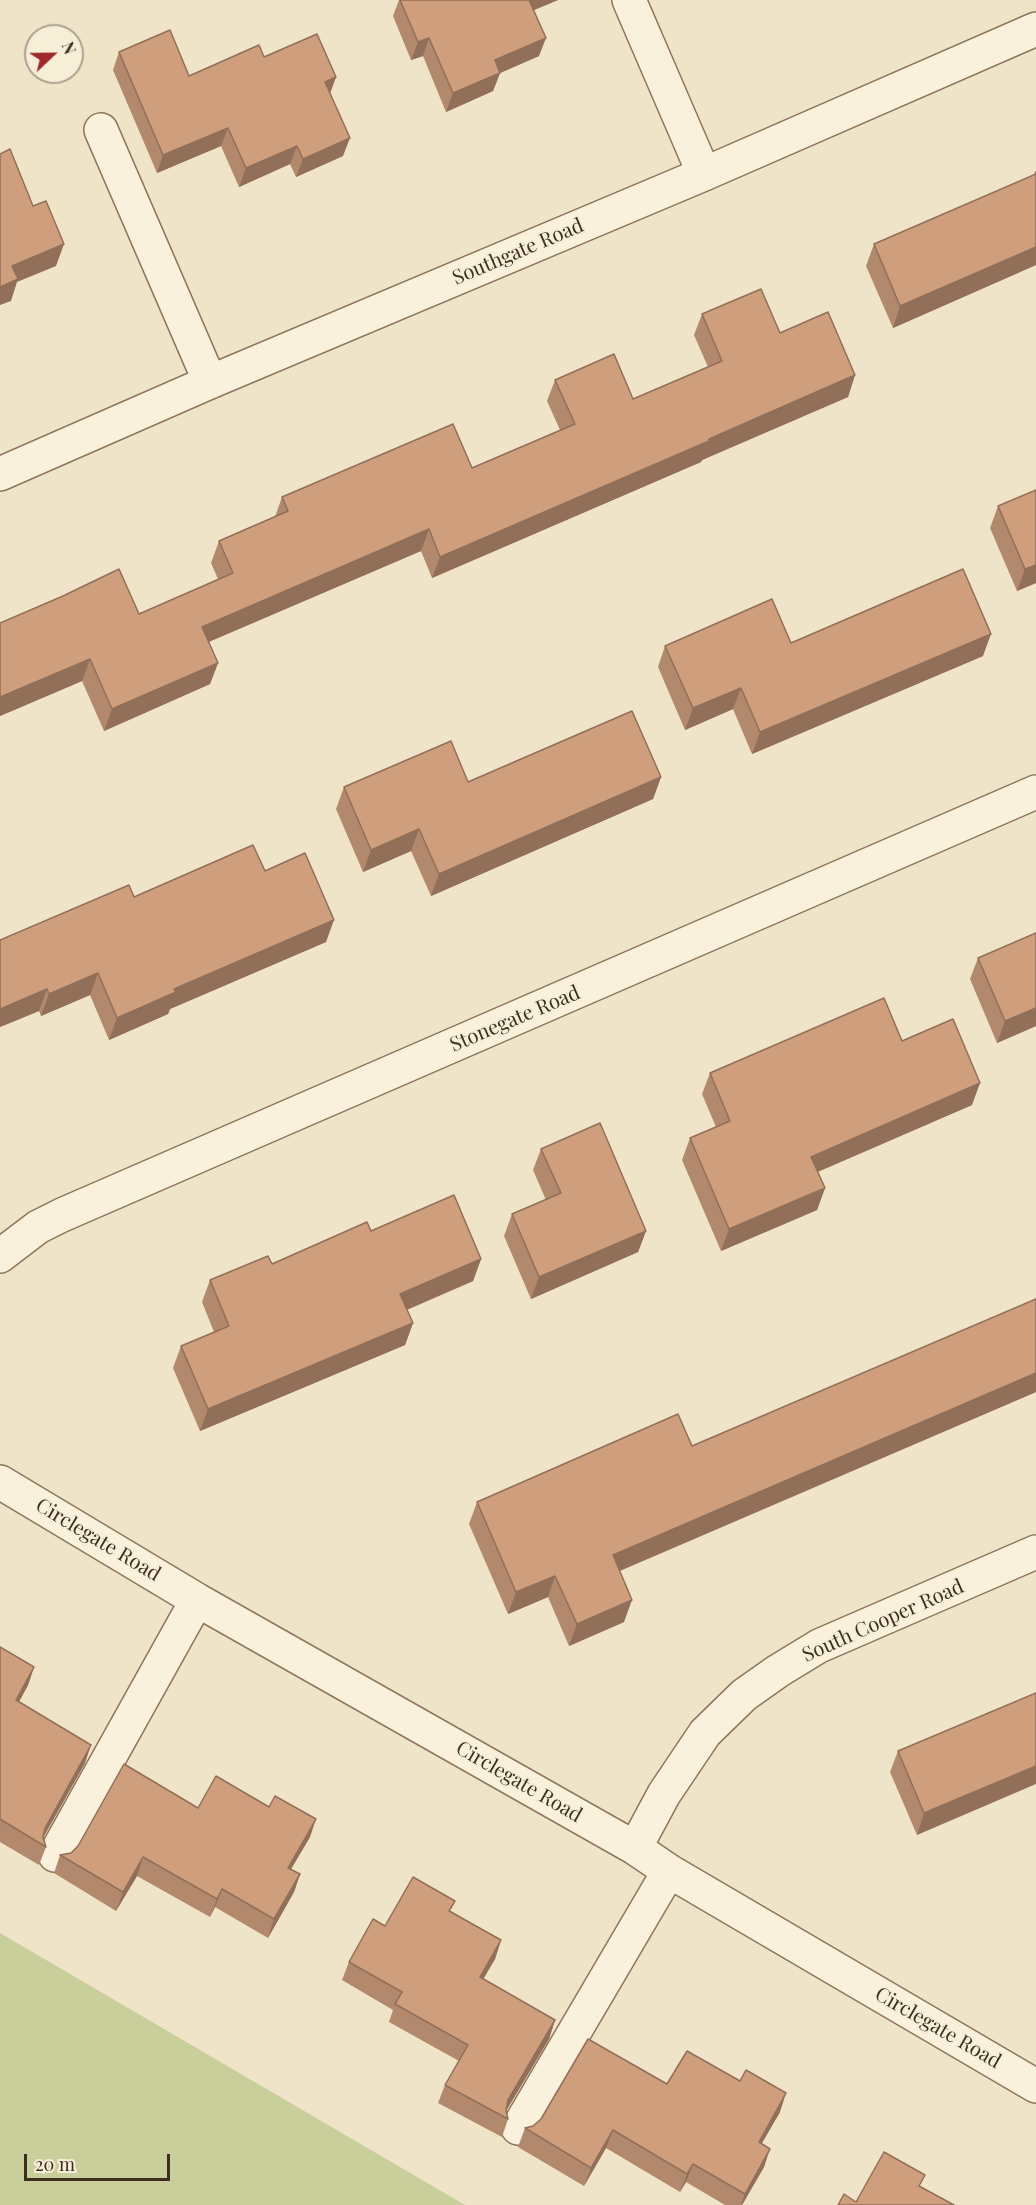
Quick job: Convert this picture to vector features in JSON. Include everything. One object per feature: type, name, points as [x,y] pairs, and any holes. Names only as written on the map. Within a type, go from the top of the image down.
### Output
[{"type":"street","points":[[629,0],[704,174]]},
{"type":"street","name":"Southgate Road","points":[[0,474],[210,382],[704,174],[1036,29]]},
{"type":"street","points":[[101,130],[210,382]]},
{"type":"street","name":"Stonegate Road","points":[[0,1256],[38,1227],[62,1215],[1036,792]]},
{"type":"street","name":"Circlegate Road","points":[[0,1482],[197,1600],[635,1848],[1036,2086]]},
{"type":"street","name":"South Cooper Road","points":[[635,1848],[664,1794],[705,1733],[744,1695],[819,1646],[1036,1552]]},
{"type":"street","points":[[55,1855],[197,1600]]},
{"type":"street","points":[[518,2128],[669,1870]]},
{"type":"green space","points":[[0,1933],[465,2205],[0,2205]]},
{"type":"building","points":[[400,0],[529,0],[546,38],[495,60],[500,73],[453,93],[429,38],[418,42]]},
{"type":"building","points":[[170,30],[189,76],[259,45],[264,57],[317,34],[336,77],[325,82],[350,138],[303,159],[297,146],[246,168],[228,128],[163,155],[119,52]]},
{"type":"building","points":[[10,149],[33,206],[46,201],[64,244],[12,266],[18,279],[0,287],[0,154]]},
{"type":"building","points":[[1036,174],[1036,247],[900,306],[874,244]]},
{"type":"building","points":[[761,289],[780,333],[828,312],[855,375],[709,439],[709,441],[440,557],[429,529],[202,627],[218,663],[112,709],[90,659],[0,697],[0,623],[119,569],[139,614],[233,573],[219,541],[288,511],[282,497],[453,424],[472,468],[575,424],[555,380],[614,354],[633,399],[722,361],[702,314]]},
{"type":"building","points":[[1036,490],[1036,565],[1025,569],[998,506]]},
{"type":"building","points":[[963,569],[991,634],[760,732],[741,688],[693,708],[665,646],[772,599],[791,643]]},
{"type":"building","points":[[632,711],[661,777],[439,874],[419,829],[371,850],[344,787],[451,741],[468,782]]},
{"type":"building","points":[[253,845],[265,871],[305,853],[334,920],[174,989],[176,992],[117,1018],[98,973],[49,994],[47,989],[0,1009],[0,940],[129,885],[134,897]]},
{"type":"building","points":[[1036,933],[1036,1008],[1005,1021],[978,958]]},
{"type":"building","points":[[884,998],[902,1041],[953,1019],[980,1083],[811,1157],[825,1188],[729,1229],[690,1138],[730,1121],[710,1073]]},
{"type":"building","points":[[600,1123],[646,1231],[539,1277],[512,1214],[561,1193],[541,1149]]},
{"type":"building","points":[[454,1195],[481,1259],[400,1294],[413,1323],[208,1409],[181,1346],[229,1326],[210,1280],[268,1256],[272,1264],[367,1222],[371,1231]]},
{"type":"building","points":[[1036,1299],[1036,1373],[613,1555],[632,1600],[577,1624],[555,1576],[516,1592],[477,1502],[678,1414],[692,1446]]},
{"type":"building","points":[[0,1647],[34,1667],[16,1700],[91,1745],[45,1828],[43,1837],[46,1847],[0,1819]]},
{"type":"building","points":[[1036,1693],[1036,1766],[924,1813],[898,1751]]},
{"type":"building","points":[[124,1764],[198,1808],[216,1776],[269,1807],[275,1796],[316,1819],[288,1868],[300,1874],[274,1919],[222,1889],[217,1899],[143,1857],[123,1892],[60,1855],[71,1853],[78,1846]]},
{"type":"building","points":[[413,1877],[455,1901],[449,1911],[501,1940],[480,1977],[555,2020],[508,2100],[506,2110],[508,2119],[445,2085],[468,2045],[395,2004],[402,1992],[349,1962],[373,1919],[385,1926]]},
{"type":"building","points":[[588,2039],[667,2084],[687,2051],[740,2081],[746,2070],[786,2093],[759,2142],[770,2149],[745,2194],[693,2164],[687,2174],[613,2130],[591,2168],[525,2128],[533,2126],[541,2119]]},
{"type":"building","points":[[884,2152],[925,2175],[919,2186],[954,2205],[838,2205],[844,2194],[856,2202]]}]
